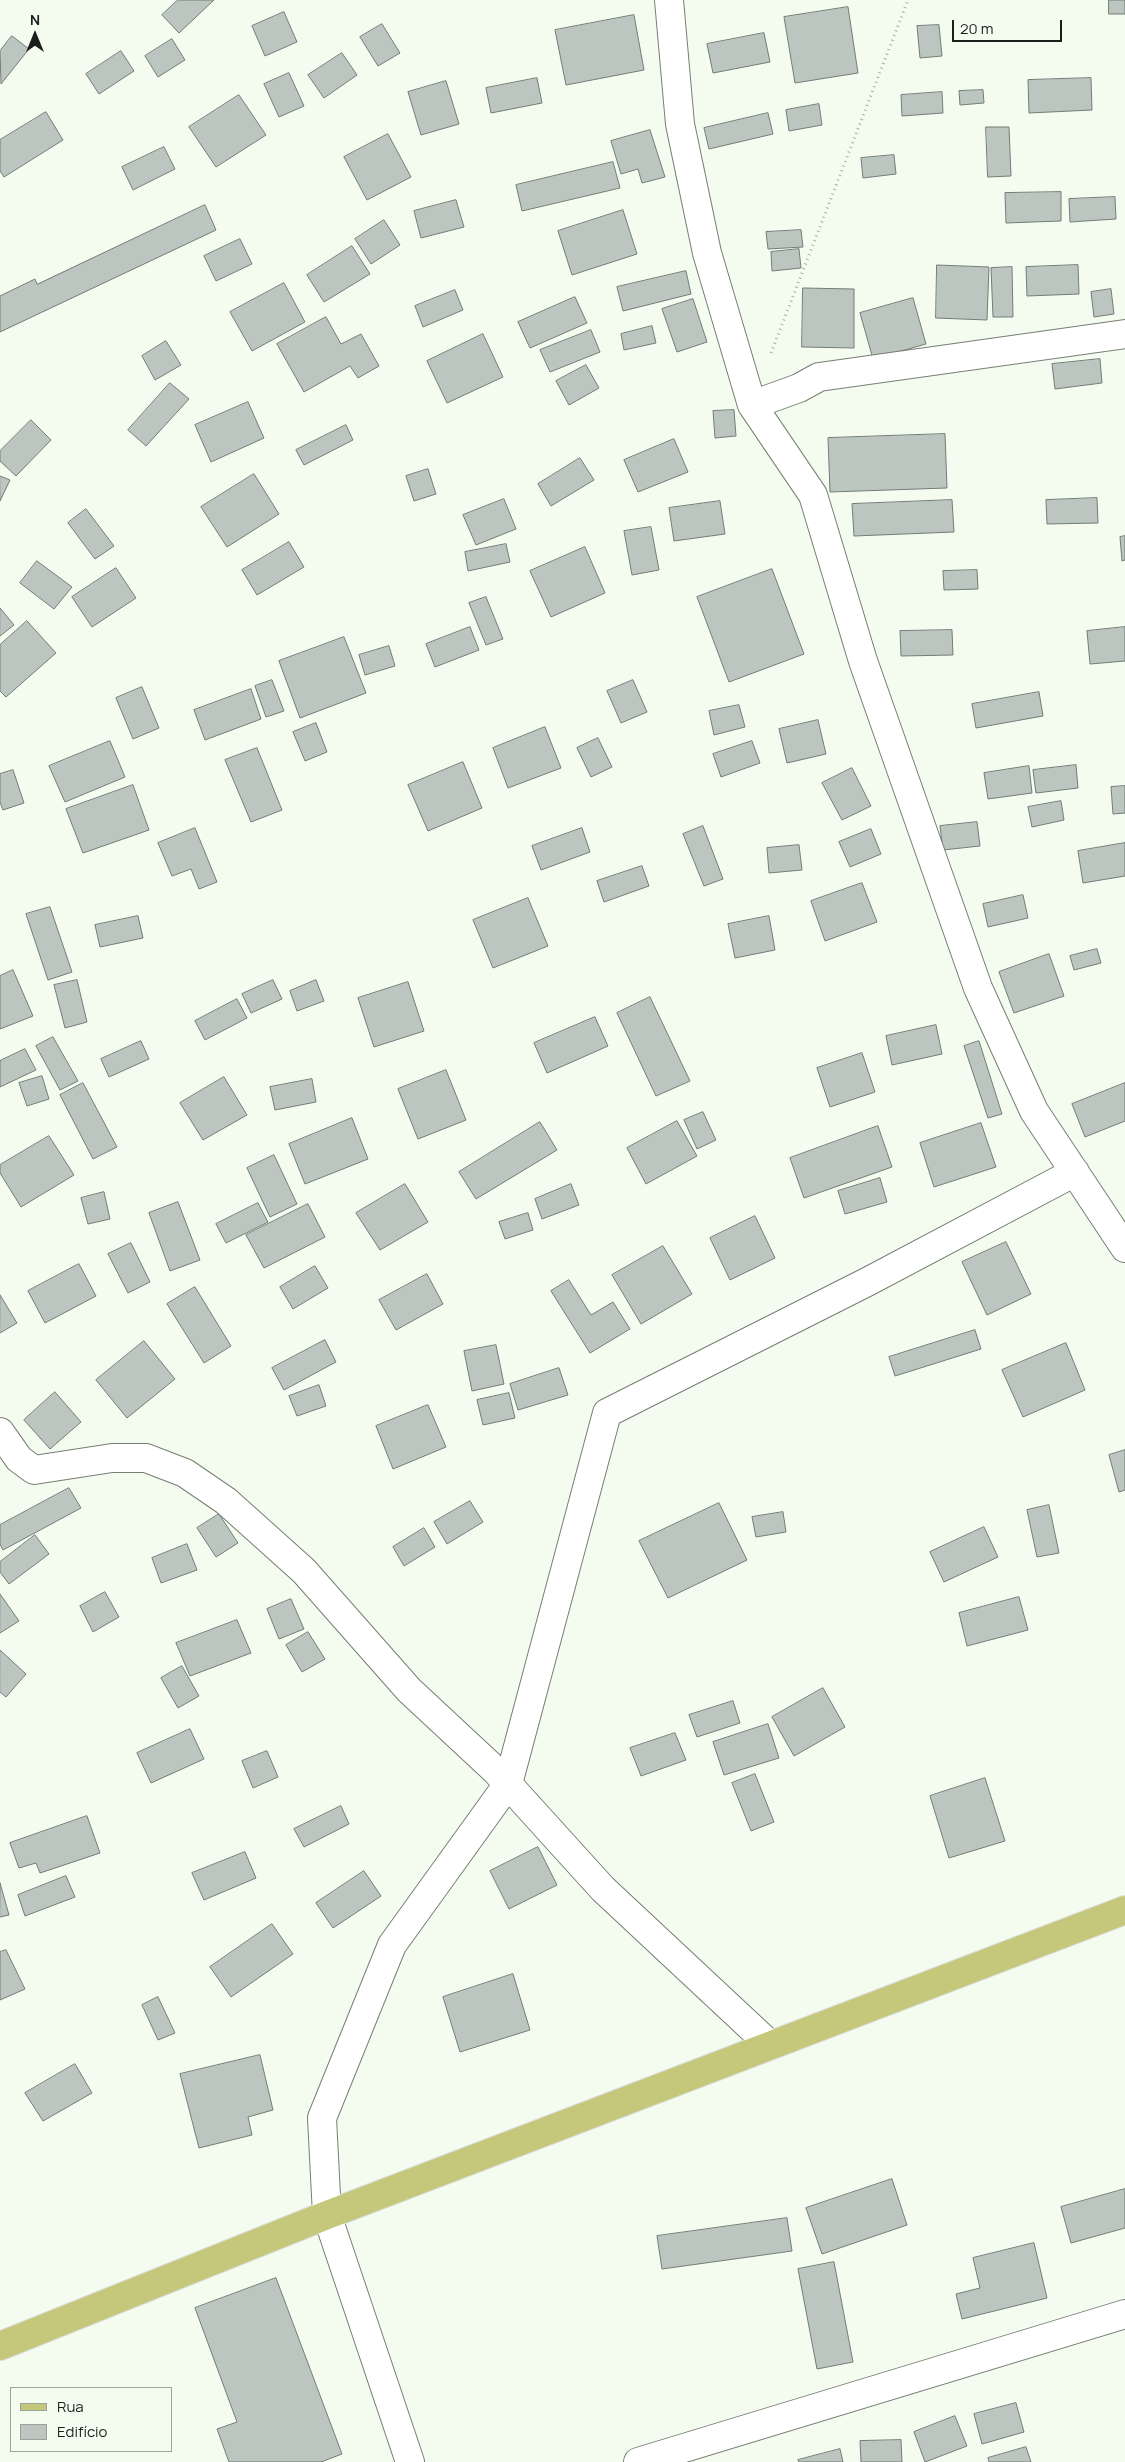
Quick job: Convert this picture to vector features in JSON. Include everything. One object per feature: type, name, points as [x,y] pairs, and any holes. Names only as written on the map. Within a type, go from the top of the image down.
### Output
[{"type":"main road","points":[[0,2346],[327,2215],[1125,1910]]},
{"type":"street","points":[[669,0],[680,124],[707,253],[752,405],[813,494],[863,661],[978,988],[1034,1110],[1125,1248]]},
{"type":"street","points":[[752,405],[800,388],[819,377],[1125,334]]},
{"type":"street","points":[[410,2462],[327,2215],[322,2118],[392,1945],[508,1784],[608,1413],[867,1282],[1075,1172]]},
{"type":"street","points":[[0,1432],[19,1460],[34,1470],[112,1458],[146,1458],[185,1473],[226,1501],[304,1571],[409,1690],[508,1784],[603,1889],[770,2045]]},
{"type":"street","points":[[638,2462],[1125,2314]]},
{"type":"path","points":[[752,405],[908,0]]},
{"type":"building","points":[[178,0],[214,0],[179,33],[162,15]]},
{"type":"building","points":[[1109,0],[1125,0],[1125,14],[1109,14]]},
{"type":"building","points":[[848,7],[858,73],[795,83],[784,17]]},
{"type":"building","points":[[284,12],[297,42],[265,56],[252,26]]},
{"type":"building","points":[[634,15],[644,70],[566,85],[555,30]]},
{"type":"building","points":[[382,24],[400,53],[378,66],[360,37]]},
{"type":"building","points":[[939,25],[942,56],[920,58],[917,26]]},
{"type":"building","points":[[764,33],[770,62],[713,73],[707,44]]},
{"type":"building","points":[[12,36],[29,49],[1,84],[0,51]]},
{"type":"building","points":[[172,39],[185,60],[158,77],[145,56]]},
{"type":"building","points":[[121,51],[134,71],[99,94],[86,74]]},
{"type":"building","points":[[342,53],[357,75],[324,98],[308,75]]},
{"type":"building","points":[[289,73],[304,106],[279,117],[264,84]]},
{"type":"building","points":[[537,78],[542,103],[491,113],[486,88]]},
{"type":"building","points":[[1091,78],[1092,110],[1029,113],[1028,80]]},
{"type":"building","points":[[446,81],[459,124],[421,135],[408,92]]},
{"type":"building","points":[[983,90],[984,103],[960,105],[959,91]]},
{"type":"building","points":[[942,92],[943,113],[902,116],[901,95]]},
{"type":"building","points":[[239,95],[266,135],[216,167],[189,127]]},
{"type":"building","points":[[819,104],[822,125],[789,131],[786,110]]},
{"type":"building","points":[[46,112],[63,140],[4,177],[0,171],[0,140]]},
{"type":"building","points":[[768,113],[773,134],[709,149],[704,128]]},
{"type":"building","points":[[986,127],[1009,127],[1011,176],[988,177]]},
{"type":"building","points":[[650,130],[665,177],[642,183],[638,169],[621,174],[611,141]]},
{"type":"building","points":[[388,134],[411,177],[367,200],[344,157]]},
{"type":"building","points":[[164,147],[175,169],[133,190],[122,167]]},
{"type":"building","points":[[894,155],[896,174],[863,178],[861,158]]},
{"type":"building","points":[[613,162],[620,188],[522,211],[516,185]]},
{"type":"building","points":[[1061,192],[1061,221],[1006,223],[1005,193]]},
{"type":"building","points":[[1115,197],[1116,219],[1070,222],[1069,199]]},
{"type":"building","points":[[456,200],[464,227],[421,238],[414,211]]},
{"type":"building","points":[[205,205],[216,230],[0,332],[0,296],[35,279],[37,284]]},
{"type":"building","points":[[623,210],[637,254],[572,275],[558,231]]},
{"type":"building","points":[[384,220],[400,245],[371,264],[355,239]]},
{"type":"building","points":[[801,230],[803,247],[768,249],[766,232]]},
{"type":"building","points":[[240,239],[252,264],[216,281],[204,256]]},
{"type":"building","points":[[352,246],[370,274],[324,302],[307,275]]},
{"type":"building","points":[[799,249],[801,268],[772,271],[771,252]]},
{"type":"building","points":[[937,265],[989,267],[987,320],[936,318]]},
{"type":"building","points":[[1078,265],[1079,294],[1027,296],[1026,267]]},
{"type":"building","points":[[1012,267],[1013,317],[993,317],[991,268]]},
{"type":"building","points":[[686,271],[691,294],[623,311],[617,287]]},
{"type":"building","points":[[284,283],[305,322],[252,351],[230,312]]},
{"type":"building","points":[[803,288],[854,289],[854,348],[802,347]]},
{"type":"building","points":[[1111,289],[1114,314],[1094,317],[1091,292]]},
{"type":"building","points":[[455,290],[463,310],[423,327],[415,306]]},
{"type":"building","points":[[575,297],[587,323],[530,348],[518,322]]},
{"type":"building","points":[[913,298],[926,344],[873,359],[860,313]]},
{"type":"building","points":[[693,299],[707,342],[677,352],[662,309]]},
{"type":"building","points":[[326,317],[341,344],[361,334],[379,366],[358,378],[350,366],[304,392],[277,344]]},
{"type":"building","points":[[652,326],[656,343],[624,350],[621,334]]},
{"type":"building","points":[[591,330],[600,352],[550,372],[540,350]]},
{"type":"building","points":[[483,334],[503,377],[447,403],[427,361]]},
{"type":"building","points":[[166,341],[181,365],[155,380],[142,356]]},
{"type":"building","points":[[1100,359],[1102,383],[1055,389],[1052,364]]},
{"type":"building","points":[[586,365],[599,388],[569,405],[556,381]]},
{"type":"building","points":[[170,383],[189,399],[146,446],[128,430]]},
{"type":"building","points":[[248,402],[264,438],[211,462],[195,425]]},
{"type":"building","points":[[734,410],[736,436],[715,438],[713,411]]},
{"type":"building","points":[[31,420],[51,440],[16,476],[0,461],[0,451]]},
{"type":"building","points":[[346,425],[353,440],[304,465],[296,450]]},
{"type":"building","points":[[945,434],[947,488],[830,492],[828,438]]},
{"type":"building","points":[[674,439],[688,472],[638,492],[624,460]]},
{"type":"building","points":[[580,458],[594,480],[551,506],[538,484]]},
{"type":"building","points":[[428,469],[436,494],[414,501],[406,476]]},
{"type":"building","points":[[254,474],[279,514],[227,547],[201,507]]},
{"type":"building","points":[[0,476],[10,480],[0,501]]},
{"type":"building","points":[[1097,498],[1098,523],[1047,524],[1046,500]]},
{"type":"building","points":[[504,499],[516,529],[476,545],[463,515]]},
{"type":"building","points":[[952,500],[954,532],[854,536],[852,504]]},
{"type":"building","points":[[720,501],[725,534],[674,541],[669,508]]},
{"type":"building","points":[[86,509],[114,546],[95,559],[68,523]]},
{"type":"building","points":[[651,527],[659,570],[632,575],[624,531]]},
{"type":"building","points":[[1125,536],[1125,560],[1122,561],[1120,537]]},
{"type":"building","points":[[289,542],[304,567],[257,595],[242,570]]},
{"type":"building","points":[[506,544],[510,562],[468,571],[465,552]]},
{"type":"building","points":[[585,547],[605,593],[551,617],[530,571]]},
{"type":"building","points":[[37,561],[72,587],[54,609],[20,583]]},
{"type":"building","points":[[116,568],[136,598],[92,627],[72,597]]},
{"type":"building","points":[[772,569],[804,654],[729,682],[697,597]]},
{"type":"building","points":[[977,570],[978,589],[944,590],[943,571]]},
{"type":"building","points":[[486,597],[503,639],[486,645],[469,603]]},
{"type":"building","points":[[0,608],[14,625],[0,636]]},
{"type":"building","points":[[27,621],[56,653],[6,697],[0,691],[0,645]]},
{"type":"building","points":[[470,627],[479,650],[435,667],[426,644]]},
{"type":"building","points":[[1125,627],[1125,661],[1090,664],[1087,631]]},
{"type":"building","points":[[952,630],[953,655],[901,656],[900,631]]},
{"type":"building","points":[[344,637],[366,693],[300,718],[279,661]]},
{"type":"building","points":[[389,646],[395,666],[365,675],[359,655]]},
{"type":"building","points":[[272,680],[284,711],[266,717],[255,686]]},
{"type":"building","points":[[633,680],[647,712],[621,723],[607,691]]},
{"type":"building","points":[[142,687],[159,728],[133,739],[116,698]]},
{"type":"building","points":[[251,689],[261,719],[205,740],[194,710]]},
{"type":"building","points":[[1039,692],[1043,716],[976,728],[972,704]]},
{"type":"building","points":[[739,705],[745,727],[714,735],[709,711]]},
{"type":"building","points":[[818,720],[826,754],[787,763],[779,729]]},
{"type":"building","points":[[316,723],[327,752],[305,761],[293,732]]},
{"type":"building","points":[[545,727],[561,768],[508,788],[493,748]]},
{"type":"building","points":[[598,738],[612,767],[591,777],[577,748]]},
{"type":"building","points":[[110,741],[125,777],[65,802],[49,766]]},
{"type":"building","points":[[752,741],[760,763],[721,777],[713,754]]},
{"type":"building","points":[[257,748],[282,810],[251,822],[225,760]]},
{"type":"building","points":[[463,762],[482,808],[428,831],[408,785]]},
{"type":"building","points":[[1076,765],[1078,788],[1036,793],[1033,770]]},
{"type":"building","points":[[1029,766],[1032,793],[988,799],[984,773]]},
{"type":"building","points":[[852,768],[871,806],[842,820],[822,783]]},
{"type":"building","points":[[13,770],[24,803],[3,810],[0,802],[0,774]]},
{"type":"building","points":[[133,785],[149,830],[83,853],[66,809]]},
{"type":"building","points":[[1125,786],[1125,813],[1113,814],[1111,787]]},
{"type":"building","points":[[1061,801],[1064,820],[1032,827],[1028,807]]},
{"type":"building","points":[[977,822],[980,846],[943,850],[940,826]]},
{"type":"building","points":[[703,826],[723,879],[704,886],[683,834]]},
{"type":"building","points":[[195,828],[217,882],[199,889],[191,869],[172,876],[158,843]]},
{"type":"building","points":[[582,828],[590,852],[541,870],[532,846]]},
{"type":"building","points":[[871,829],[881,854],[850,867],[839,842]]},
{"type":"building","points":[[1125,843],[1125,876],[1083,883],[1078,851]]},
{"type":"building","points":[[799,845],[802,870],[769,873],[767,848]]},
{"type":"building","points":[[642,866],[649,886],[604,902],[597,881]]},
{"type":"building","points":[[862,883],[877,922],[825,941],[811,901]]},
{"type":"building","points":[[1023,895],[1028,918],[988,927],[983,904]]},
{"type":"building","points":[[528,898],[548,946],[493,968],[473,920]]},
{"type":"building","points":[[50,907],[72,972],[48,980],[26,914]]},
{"type":"building","points":[[138,916],[143,938],[100,947],[95,925]]},
{"type":"building","points":[[769,916],[775,950],[735,958],[728,924]]},
{"type":"building","points":[[1097,949],[1101,963],[1074,970],[1070,956]]},
{"type":"building","points":[[1049,954],[1064,996],[1014,1013],[999,972]]},
{"type":"building","points":[[13,970],[33,1016],[0,1029],[0,976]]},
{"type":"building","points":[[77,980],[87,1022],[65,1028],[54,985]]},
{"type":"building","points":[[273,980],[282,999],[251,1013],[242,994]]},
{"type":"building","points":[[316,980],[324,1001],[297,1011],[290,991]]},
{"type":"building","points":[[408,982],[424,1031],[374,1047],[358,998]]},
{"type":"building","points":[[650,997],[690,1081],[656,1096],[617,1013]]},
{"type":"building","points":[[237,999],[247,1018],[205,1040],[195,1021]]},
{"type":"building","points":[[595,1017],[608,1046],[547,1073],[534,1043]]},
{"type":"building","points":[[936,1025],[942,1054],[892,1065],[886,1036]]},
{"type":"building","points":[[53,1037],[78,1081],[60,1090],[36,1046]]},
{"type":"building","points":[[141,1041],[149,1059],[109,1077],[101,1059]]},
{"type":"building","points":[[979,1041],[1002,1114],[988,1118],[964,1046]]},
{"type":"building","points":[[25,1049],[36,1070],[0,1087],[0,1061]]},
{"type":"building","points":[[862,1053],[875,1092],[830,1107],[817,1068]]},
{"type":"building","points":[[446,1070],[466,1120],[418,1139],[398,1089]]},
{"type":"building","points":[[42,1076],[49,1099],[27,1106],[19,1083]]},
{"type":"building","points":[[224,1077],[247,1115],[203,1140],[180,1103]]},
{"type":"building","points":[[312,1079],[316,1102],[275,1110],[270,1087]]},
{"type":"building","points":[[83,1083],[117,1147],[93,1159],[60,1095]]},
{"type":"building","points":[[1125,1083],[1125,1121],[1085,1137],[1072,1104]]},
{"type":"building","points":[[703,1112],[716,1140],[697,1149],[684,1120]]},
{"type":"building","points":[[352,1118],[368,1159],[305,1184],[289,1144]]},
{"type":"building","points":[[677,1121],[697,1156],[646,1184],[627,1148]]},
{"type":"building","points":[[540,1122],[557,1150],[476,1199],[459,1172]]},
{"type":"building","points":[[981,1123],[996,1167],[934,1187],[920,1143]]},
{"type":"building","points":[[878,1126],[892,1167],[804,1198],[790,1158]]},
{"type":"building","points":[[49,1136],[74,1175],[21,1207],[0,1173],[0,1165]]},
{"type":"building","points":[[274,1155],[297,1204],[270,1217],[247,1168]]},
{"type":"building","points":[[880,1178],[887,1202],[845,1214],[838,1191]]},
{"type":"building","points":[[405,1184],[428,1222],[380,1250],[356,1213]]},
{"type":"building","points":[[571,1184],[579,1205],[542,1219],[535,1199]]},
{"type":"building","points":[[104,1192],[110,1219],[88,1224],[81,1198]]},
{"type":"building","points":[[178,1202],[200,1260],[170,1271],[149,1213]]},
{"type":"building","points":[[258,1203],[268,1222],[226,1243],[216,1224]]},
{"type":"building","points":[[308,1204],[325,1237],[264,1268],[246,1235]]},
{"type":"building","points":[[528,1213],[533,1230],[505,1239],[499,1222]]},
{"type":"building","points":[[755,1216],[775,1258],[730,1280],[710,1238]]},
{"type":"building","points":[[1006,1242],[1031,1294],[987,1315],[962,1262]]},
{"type":"building","points":[[131,1243],[150,1282],[128,1293],[108,1254]]},
{"type":"building","points":[[663,1246],[692,1294],[641,1324],[612,1275]]},
{"type":"building","points":[[79,1264],[96,1296],[45,1323],[28,1291]]},
{"type":"building","points":[[315,1266],[328,1288],[293,1309],[280,1287]]},
{"type":"building","points":[[427,1274],[443,1304],[396,1330],[379,1300]]},
{"type":"building","points":[[569,1280],[591,1315],[613,1302],[630,1329],[590,1353],[551,1291]]},
{"type":"building","points":[[195,1287],[231,1346],[204,1363],[167,1304]]},
{"type":"building","points":[[0,1295],[17,1323],[0,1333]]},
{"type":"building","points":[[975,1330],[981,1349],[895,1376],[889,1357]]},
{"type":"building","points":[[325,1340],[336,1362],[284,1390],[272,1368]]},
{"type":"building","points":[[144,1341],[175,1379],[127,1418],[96,1380]]},
{"type":"building","points":[[1066,1343],[1085,1390],[1023,1417],[1002,1370]]},
{"type":"building","points":[[496,1345],[504,1384],[472,1391],[464,1351]]},
{"type":"building","points":[[559,1368],[568,1395],[518,1410],[510,1384]]},
{"type":"building","points":[[319,1385],[326,1406],[297,1416],[289,1396]]},
{"type":"building","points":[[55,1392],[81,1422],[50,1449],[24,1420]]},
{"type":"building","points":[[509,1393],[515,1418],[483,1425],[477,1400]]},
{"type":"building","points":[[428,1405],[446,1447],[393,1469],[376,1426]]},
{"type":"building","points":[[1125,1450],[1125,1490],[1119,1492],[1109,1455]]},
{"type":"building","points":[[69,1488],[81,1508],[3,1550],[0,1544],[0,1525]]},
{"type":"building","points":[[470,1501],[483,1522],[447,1544],[434,1522]]},
{"type":"building","points":[[719,1503],[747,1560],[668,1598],[639,1541]]},
{"type":"building","points":[[1049,1505],[1059,1553],[1037,1557],[1027,1510]]},
{"type":"building","points":[[783,1512],[786,1532],[756,1537],[752,1517]]},
{"type":"building","points":[[219,1514],[238,1543],[216,1557],[197,1528]]},
{"type":"building","points":[[984,1527],[998,1557],[944,1582],[930,1552]]},
{"type":"building","points":[[424,1528],[435,1547],[404,1566],[393,1547]]},
{"type":"building","points":[[35,1535],[49,1554],[9,1584],[0,1572],[0,1562]]},
{"type":"building","points":[[187,1544],[197,1570],[161,1583],[152,1558]]},
{"type":"building","points":[[105,1592],[119,1617],[93,1632],[80,1606]]},
{"type":"building","points":[[0,1594],[19,1621],[0,1633]]},
{"type":"building","points":[[1019,1597],[1028,1630],[967,1646],[959,1613]]},
{"type":"building","points":[[291,1599],[304,1629],[279,1639],[267,1609]]},
{"type":"building","points":[[237,1620],[251,1653],[190,1676],[176,1643]]},
{"type":"building","points":[[308,1632],[325,1659],[302,1672],[286,1645]]},
{"type":"building","points":[[0,1650],[26,1674],[6,1697],[0,1692]]},
{"type":"building","points":[[182,1666],[199,1696],[178,1708],[161,1678]]},
{"type":"building","points":[[823,1688],[845,1727],[794,1756],[772,1717]]},
{"type":"building","points":[[733,1701],[740,1723],[697,1737],[689,1715]]},
{"type":"building","points":[[768,1724],[779,1758],[724,1775],[713,1742]]},
{"type":"building","points":[[190,1729],[204,1759],[151,1783],[137,1753]]},
{"type":"building","points":[[675,1733],[686,1760],[641,1776],[630,1748]]},
{"type":"building","points":[[267,1751],[278,1777],[253,1788],[242,1761]]},
{"type":"building","points":[[755,1774],[774,1822],[751,1831],[732,1783]]},
{"type":"building","points":[[985,1778],[1005,1841],[949,1858],[930,1796]]},
{"type":"building","points":[[341,1806],[349,1824],[304,1847],[294,1829]]},
{"type":"building","points":[[87,1816],[100,1853],[40,1873],[36,1863],[19,1868],[10,1843]]},
{"type":"building","points":[[538,1847],[557,1885],[509,1909],[490,1871]]},
{"type":"building","points":[[245,1852],[256,1878],[204,1900],[192,1873]]},
{"type":"building","points":[[364,1871],[381,1896],[333,1928],[316,1903]]},
{"type":"building","points":[[66,1876],[75,1897],[25,1916],[18,1895]]},
{"type":"building","points":[[0,1883],[9,1915],[0,1917]]},
{"type":"building","points":[[272,1924],[293,1954],[231,1997],[210,1967]]},
{"type":"building","points":[[6,1950],[25,1989],[0,2000],[0,1952]]},
{"type":"building","points":[[513,1974],[530,2030],[460,2052],[443,1997]]},
{"type":"building","points":[[158,1997],[175,2033],[158,2040],[142,2005]]},
{"type":"building","points":[[260,2055],[273,2110],[248,2117],[252,2135],[199,2148],[180,2074]]},
{"type":"building","points":[[75,2064],[92,2093],[43,2121],[25,2093]]},
{"type":"building","points":[[892,2179],[907,2225],[822,2254],[806,2208]]},
{"type":"building","points":[[1125,2189],[1125,2228],[1071,2243],[1061,2207]]},
{"type":"building","points":[[787,2218],[792,2251],[662,2269],[657,2236]]},
{"type":"building","points":[[1034,2243],[1047,2298],[962,2319],[956,2294],[980,2288],[973,2258]]},
{"type":"building","points":[[834,2262],[853,2362],[817,2369],[798,2269]]},
{"type":"building","points":[[276,2278],[342,2454],[321,2462],[229,2462],[217,2429],[237,2422],[195,2308]]},
{"type":"building","points":[[1016,2403],[1024,2432],[982,2444],[974,2414]]},
{"type":"building","points":[[955,2416],[967,2446],[925,2462],[914,2432]]},
{"type":"building","points":[[901,2440],[902,2462],[861,2462],[860,2441]]},
{"type":"building","points":[[1026,2447],[1031,2462],[989,2462],[988,2458]]},
{"type":"building","points":[[840,2449],[843,2462],[799,2462],[798,2460]]}]
